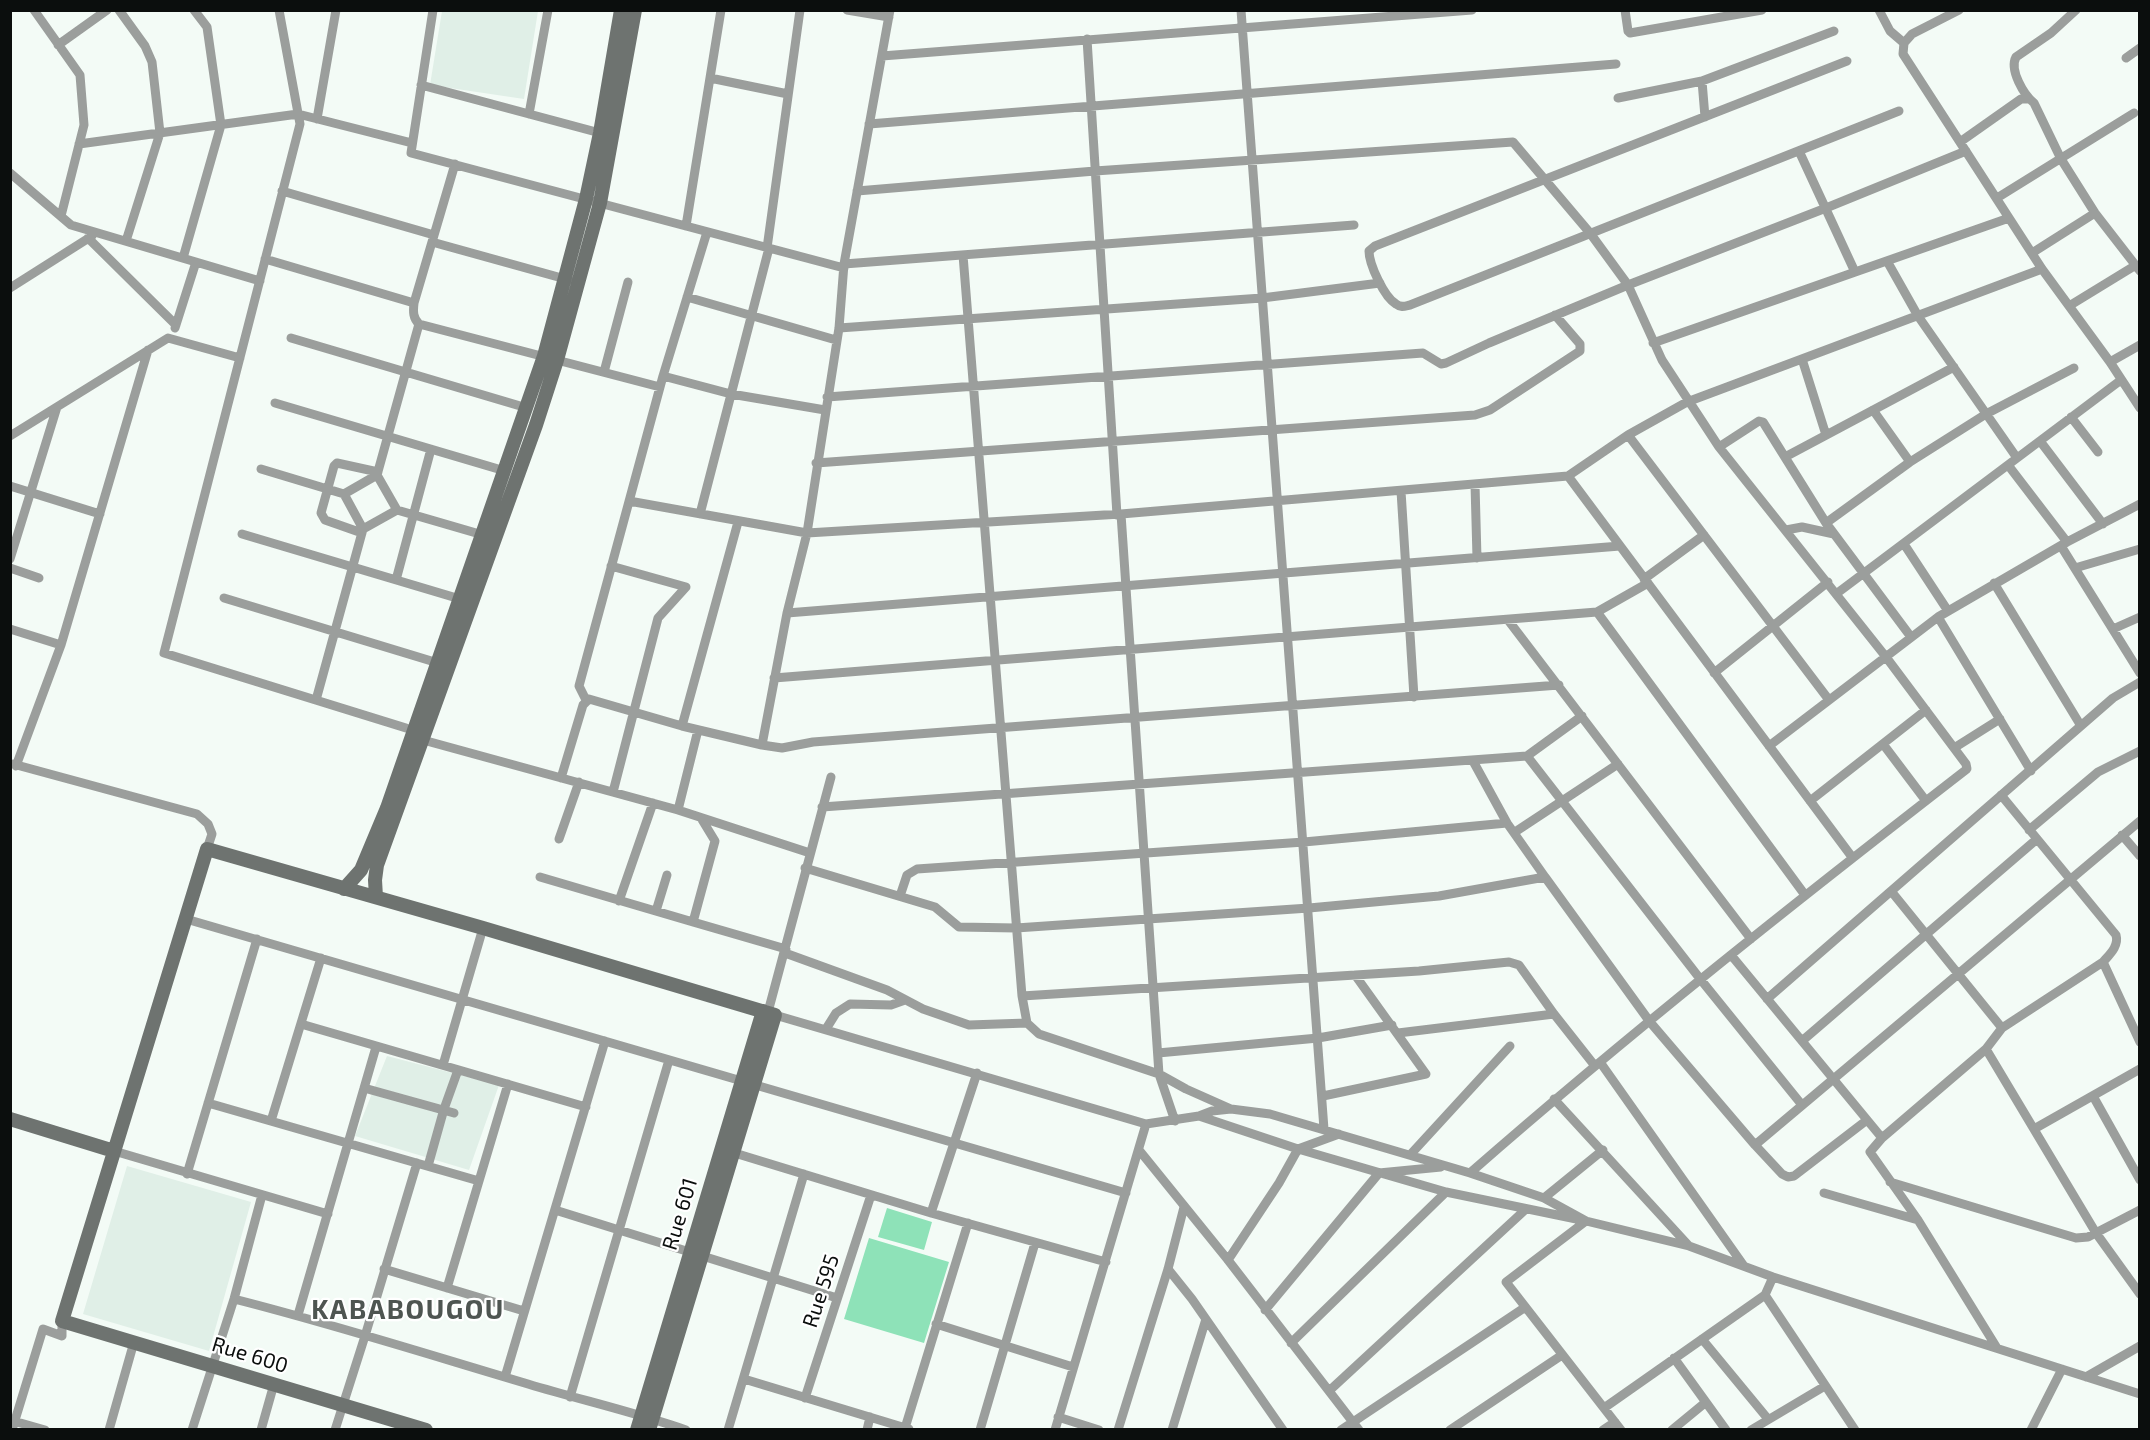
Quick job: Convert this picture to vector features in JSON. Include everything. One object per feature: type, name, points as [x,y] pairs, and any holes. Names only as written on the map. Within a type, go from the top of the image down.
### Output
[{"type":"street","points":[[34,10],[80,75],[84,125],[61,216]]},
{"type":"street","points":[[58,45],[107,10]]},
{"type":"street","points":[[119,10],[145,46],[152,62],[160,133],[126,241]]},
{"type":"street","points":[[183,258],[221,125],[207,27],[194,10]]},
{"type":"street","points":[[279,10],[300,124],[164,653],[406,728]]},
{"type":"street","points":[[317,119],[336,10]]},
{"type":"street","points":[[432,10],[411,153],[844,266],[1354,225]]},
{"type":"street","points":[[529,114],[548,10]]},
{"type":"street","points":[[593,201],[600,133],[621,10]]},
{"type":"street","points":[[376,897],[377,865],[536,425],[550,358],[593,201],[635,10]]},
{"type":"street","points":[[686,226],[721,10]]},
{"type":"street","points":[[700,514],[768,248],[800,10]]},
{"type":"street","points":[[762,745],[787,613],[807,533],[838,328],[844,266],[889,14],[848,10]]},
{"type":"street","points":[[1241,10],[1324,1129]]},
{"type":"street","points":[[882,56],[1242,27],[1360,14],[1472,10]]},
{"type":"street","points":[[1625,10],[1630,33],[1762,10]]},
{"type":"street","points":[[1879,10],[1890,31],[1904,43]]},
{"type":"street","points":[[1959,10],[1912,34],[1904,43],[1903,54],[2042,269],[2110,362],[2139,408]]},
{"type":"street","points":[[2069,306],[2138,268],[2095,213],[2061,159],[2034,103],[2029,99],[2014,69],[2016,57],[2051,33],[2076,10]]},
{"type":"street","points":[[1618,98],[1702,81],[1834,32]]},
{"type":"street","points":[[1087,39],[1112,441],[1131,650],[1159,1074],[1175,1121]]},
{"type":"street","points":[[2126,58],[2139,48]]},
{"type":"street","points":[[1847,62],[1375,246],[1370,251],[1369,259],[1380,283],[1394,304],[1402,307],[1899,111]]},
{"type":"street","points":[[869,124],[1616,64]]},
{"type":"street","points":[[710,78],[788,94]]},
{"type":"street","points":[[1702,81],[1705,117]]},
{"type":"street","points":[[421,85],[600,133]]},
{"type":"street","points":[[1960,142],[2021,99],[2029,99]]},
{"type":"street","points":[[1997,198],[2134,113]]},
{"type":"street","points":[[79,144],[298,114],[412,143]]},
{"type":"street","points":[[858,191],[1095,171],[1511,141],[1515,143],[1590,233],[1628,285],[1662,360],[1687,402],[1719,447],[1886,657],[1966,764],[1967,769],[1852,857],[1731,955],[1554,1099],[1470,1173]]},
{"type":"street","points":[[827,397],[1423,352],[1441,364],[1446,363],[1628,285],[1966,151]]},
{"type":"street","points":[[1799,152],[1854,272]]},
{"type":"street","points":[[455,164],[414,303],[414,317],[419,324],[660,387]]},
{"type":"street","points":[[10,173],[71,225],[92,235],[126,241],[260,280]]},
{"type":"street","points":[[282,191],[572,281]]},
{"type":"street","points":[[2032,253],[2095,213]]},
{"type":"street","points":[[1653,343],[2009,218]]},
{"type":"street","points":[[586,700],[579,686],[663,376],[707,232]]},
{"type":"street","points":[[10,288],[92,235]]},
{"type":"street","points":[[92,235],[176,325]]},
{"type":"street","points":[[963,255],[1016,928],[1022,996],[1027,1023],[1039,1034],[1159,1074],[1231,1109]]},
{"type":"street","points":[[265,259],[414,303]]},
{"type":"street","points":[[1887,261],[1918,315],[2017,458]]},
{"type":"street","points":[[172,339],[196,262]]},
{"type":"street","points":[[629,501],[807,533],[1119,515],[1568,476],[1628,435],[1687,402],[2042,269]]},
{"type":"street","points":[[604,372],[628,282]]},
{"type":"street","points":[[838,328],[1262,297],[1380,283]]},
{"type":"street","points":[[687,297],[836,340]]},
{"type":"street","points":[[816,463],[1475,416],[1490,410],[1580,351],[1580,344],[1555,315]]},
{"type":"street","points":[[419,324],[378,474],[397,510],[483,535]]},
{"type":"street","points":[[10,436],[168,338],[240,358]]},
{"type":"street","points":[[291,338],[527,408]]},
{"type":"street","points":[[2110,362],[2139,345]]},
{"type":"street","points":[[45,1430],[12,1423],[43,1329],[62,1336],[62,1321],[212,834],[208,824],[197,814],[13,764],[61,645],[148,350]]},
{"type":"street","points":[[344,889],[361,870],[387,808],[527,408],[550,358]]},
{"type":"street","points":[[1802,359],[1826,435]]},
{"type":"street","points":[[1785,457],[1953,367]]},
{"type":"street","points":[[1826,523],[1910,462],[1986,414],[2074,368]]},
{"type":"street","points":[[663,376],[731,394],[825,410]]},
{"type":"street","points":[[1836,594],[2121,380]]},
{"type":"street","points":[[275,403],[505,471]]},
{"type":"street","points":[[10,559],[57,407]]},
{"type":"street","points":[[1873,410],[1910,462]]},
{"type":"street","points":[[2071,417],[2098,452]]},
{"type":"street","points":[[1719,447],[1762,420],[1826,523],[1911,637]]},
{"type":"street","points":[[1628,435],[1829,700]]},
{"type":"street","points":[[2040,441],[2103,524]]},
{"type":"street","points":[[396,580],[431,449]]},
{"type":"street","points":[[363,531],[322,517],[328,489],[337,463],[378,474]]},
{"type":"street","points":[[2008,465],[2064,544],[2075,568],[2139,673]]},
{"type":"street","points":[[261,469],[344,494],[363,531],[316,700]]},
{"type":"street","points":[[344,494],[378,474]]},
{"type":"street","points":[[1568,476],[1852,857]]},
{"type":"street","points":[[1475,484],[1477,558]]},
{"type":"street","points":[[10,486],[100,514]]},
{"type":"street","points":[[1401,491],[1414,697]]},
{"type":"street","points":[[1769,746],[1938,617],[1994,583],[2139,504]]},
{"type":"street","points":[[363,531],[397,510]]},
{"type":"street","points":[[682,726],[738,522]]},
{"type":"street","points":[[1786,530],[1802,527],[1834,534]]},
{"type":"street","points":[[242,534],[460,599]]},
{"type":"street","points":[[774,678],[1409,629],[1597,612],[1646,581],[1704,535]]},
{"type":"street","points":[[1904,544],[1948,611]]},
{"type":"street","points":[[787,613],[1620,546]]},
{"type":"street","points":[[2075,568],[2139,549]]},
{"type":"street","points":[[611,567],[686,587],[658,618],[613,792]]},
{"type":"street","points":[[10,568],[39,578]]},
{"type":"street","points":[[1714,673],[1827,582]]},
{"type":"street","points":[[1994,583],[2080,726]]},
{"type":"street","points":[[224,598],[438,663]]},
{"type":"street","points":[[1597,612],[1805,895]]},
{"type":"street","points":[[1938,617],[2031,771]]},
{"type":"street","points":[[2113,630],[2139,617]]},
{"type":"street","points":[[1508,620],[1751,939]]},
{"type":"street","points":[[10,629],[61,645]]},
{"type":"street","points":[[1767,999],[2080,726],[2113,698],[2139,682]]},
{"type":"street","points":[[561,778],[583,705],[586,700],[592,699],[682,726],[782,748],[813,742],[1559,685]]},
{"type":"street","points":[[1810,801],[1926,710]]},
{"type":"street","points":[[822,807],[1527,756],[1582,716]]},
{"type":"street","points":[[1954,748],[2000,719]]},
{"type":"street","points":[[678,810],[698,730]]},
{"type":"street","points":[[423,740],[678,810],[810,853]]},
{"type":"street","points":[[1883,744],[1926,801]]},
{"type":"street","points":[[2029,830],[2098,772],[2139,751]]},
{"type":"street","points":[[1527,756],[1701,980],[1802,1105]]},
{"type":"street","points":[[1473,761],[1507,823],[1650,1022],[1782,1174],[1788,1177],[1794,1176],[1868,1120]]},
{"type":"street","points":[[1515,832],[1618,764]]},
{"type":"street","points":[[769,1012],[805,868],[831,777]]},
{"type":"street","points":[[559,839],[579,782]]},
{"type":"street","points":[[1997,1348],[1918,1220],[1870,1152],[1882,1138],[1986,1049],[2002,1028],[2103,962],[2117,943],[2116,935],[2001,795]]},
{"type":"street","points":[[619,901],[653,803]]},
{"type":"street","points":[[693,922],[715,841],[701,818]]},
{"type":"street","points":[[1755,1145],[2139,821]]},
{"type":"street","points":[[900,896],[907,875],[917,869],[1304,842],[1507,823]]},
{"type":"street","points":[[2122,835],[2139,856]]},
{"type":"street","points":[[1802,1041],[2037,839]]},
{"type":"street","points":[[207,849],[1146,1124],[1175,1121],[1212,1111],[1231,1109],[1270,1114],[1470,1173],[1544,1198],[1586,1221]]},
{"type":"street","points":[[805,868],[935,907],[959,927],[1016,928],[1309,908],[1439,896],[1545,877]]},
{"type":"street","points":[[656,911],[667,875]]},
{"type":"street","points":[[540,877],[786,951],[888,990],[923,1009],[969,1025],[1027,1023]]},
{"type":"street","points":[[1891,891],[2002,1028]]},
{"type":"street","points":[[186,919],[1126,1192]]},
{"type":"street","points":[[443,1065],[483,928]]},
{"type":"street","points":[[187,1174],[257,939]]},
{"type":"street","points":[[1731,955],[1882,1138]]},
{"type":"street","points":[[271,1121],[321,958]]},
{"type":"street","points":[[1022,996],[1355,975],[1509,962],[1519,965],[1554,1014],[1597,1064],[1745,1268]]},
{"type":"street","points":[[2103,962],[2139,1042]]},
{"type":"street","points":[[1323,1096],[1425,1076],[1426,1072],[1355,975]]},
{"type":"street","points":[[826,1029],[836,1013],[850,1004],[891,1005],[905,1000]]},
{"type":"street","name":"Rue 601","points":[[637,1430],[647,1421],[769,1012]]},
{"type":"street","points":[[1158,1053],[1554,1014]]},
{"type":"street","points":[[301,1024],[586,1107]]},
{"type":"street","points":[[505,1377],[605,1041]]},
{"type":"street","points":[[298,1315],[376,1047]]},
{"type":"street","points":[[1410,1155],[1510,1047]]},
{"type":"street","points":[[1986,1049],[2096,1233],[2139,1294]]},
{"type":"street","points":[[570,1397],[669,1060]]},
{"type":"street","points":[[2034,1129],[2139,1069]]},
{"type":"street","points":[[428,1166],[458,1070]]},
{"type":"street","points":[[931,1213],[976,1073]]},
{"type":"street","points":[[447,1288],[508,1084]]},
{"type":"street","points":[[364,1088],[454,1113]]},
{"type":"street","points":[[2092,1096],[2139,1180]]},
{"type":"street","points":[[1554,1099],[1689,1246]]},
{"type":"street","points":[[208,1103],[479,1181]]},
{"type":"street","points":[[1199,1116],[1298,1149],[1446,1192],[1586,1221],[1689,1246],[1745,1268],[2139,1394]]},
{"type":"street","points":[[10,1119],[187,1174],[328,1214]]},
{"type":"street","points":[[1055,1430],[1146,1124]]},
{"type":"street","points":[[1228,1260],[1279,1183],[1298,1149],[1339,1134]]},
{"type":"street","points":[[1139,1150],[1228,1260],[1356,1426]]},
{"type":"street","points":[[1544,1198],[1603,1150]]},
{"type":"street","points":[[727,1151],[931,1213],[1106,1262]]},
{"type":"street","points":[[335,1430],[417,1163]]},
{"type":"street","points":[[1265,1310],[1379,1173],[1447,1166]]},
{"type":"street","points":[[729,1430],[804,1174]]},
{"type":"street","points":[[1890,1182],[2076,1238],[2088,1237],[2139,1210]]},
{"type":"street","points":[[1291,1342],[1446,1192]]},
{"type":"street","points":[[1824,1194],[1918,1220]]},
{"type":"street","name":"Rue 595","points":[[805,1398],[871,1195]]},
{"type":"street","points":[[192,1430],[234,1299],[262,1196]]},
{"type":"street","points":[[1118,1430],[1168,1269],[1184,1207]]},
{"type":"street","points":[[1329,1391],[1526,1209]]},
{"type":"street","points":[[555,1210],[837,1298]]},
{"type":"street","points":[[1586,1221],[1507,1280],[1506,1284],[1618,1426],[1603,1430]]},
{"type":"street","points":[[744,1379],[908,1429],[936,1324],[969,1223]]},
{"type":"street","points":[[980,1430],[1035,1243]]},
{"type":"street","points":[[384,1269],[524,1311]]},
{"type":"street","points":[[1168,1269],[1206,1319],[1283,1430]]},
{"type":"street","points":[[1604,1408],[1765,1295],[1773,1277]]},
{"type":"street","points":[[1765,1295],[1855,1430]]},
{"type":"street","points":[[234,1299],[298,1315],[647,1421],[686,1430]]},
{"type":"street","points":[[1341,1430],[1356,1426],[1524,1308]]},
{"type":"street","points":[[1172,1430],[1206,1319]]},
{"type":"street","name":"Rue 600","points":[[62,1321],[343,1405],[405,1426],[426,1430]]},
{"type":"street","points":[[936,1324],[1073,1367]]},
{"type":"street","points":[[1702,1339],[1768,1419]]},
{"type":"street","points":[[109,1430],[134,1342]]},
{"type":"street","points":[[2086,1377],[2139,1346]]},
{"type":"street","points":[[1450,1430],[1562,1355]]},
{"type":"street","points":[[1674,1358],[1726,1430]]},
{"type":"street","points":[[2031,1430],[2062,1370]]},
{"type":"street","points":[[261,1430],[274,1384]]},
{"type":"street","points":[[1751,1430],[1825,1386]]},
{"type":"street","points":[[1672,1430],[1706,1402]]},
{"type":"street","points":[[867,1430],[870,1417]]},
{"type":"street","points":[[1058,1417],[1099,1430]]},
{"type":"shaded area","points":[[442,11],[538,11],[524,99],[430,85]]},
{"type":"shaded area","points":[[387,1056],[499,1085],[469,1170],[355,1136]]},
{"type":"shaded area","points":[[127,1166],[251,1202],[209,1351],[83,1314]]},
{"type":"green space","points":[[887,1208],[932,1222],[924,1250],[878,1237]]},
{"type":"green space","points":[[869,1238],[949,1262],[924,1343],[844,1319]]},
{"type":"district","name":"KABABOUGOU","points":[[408,1310]]}]
